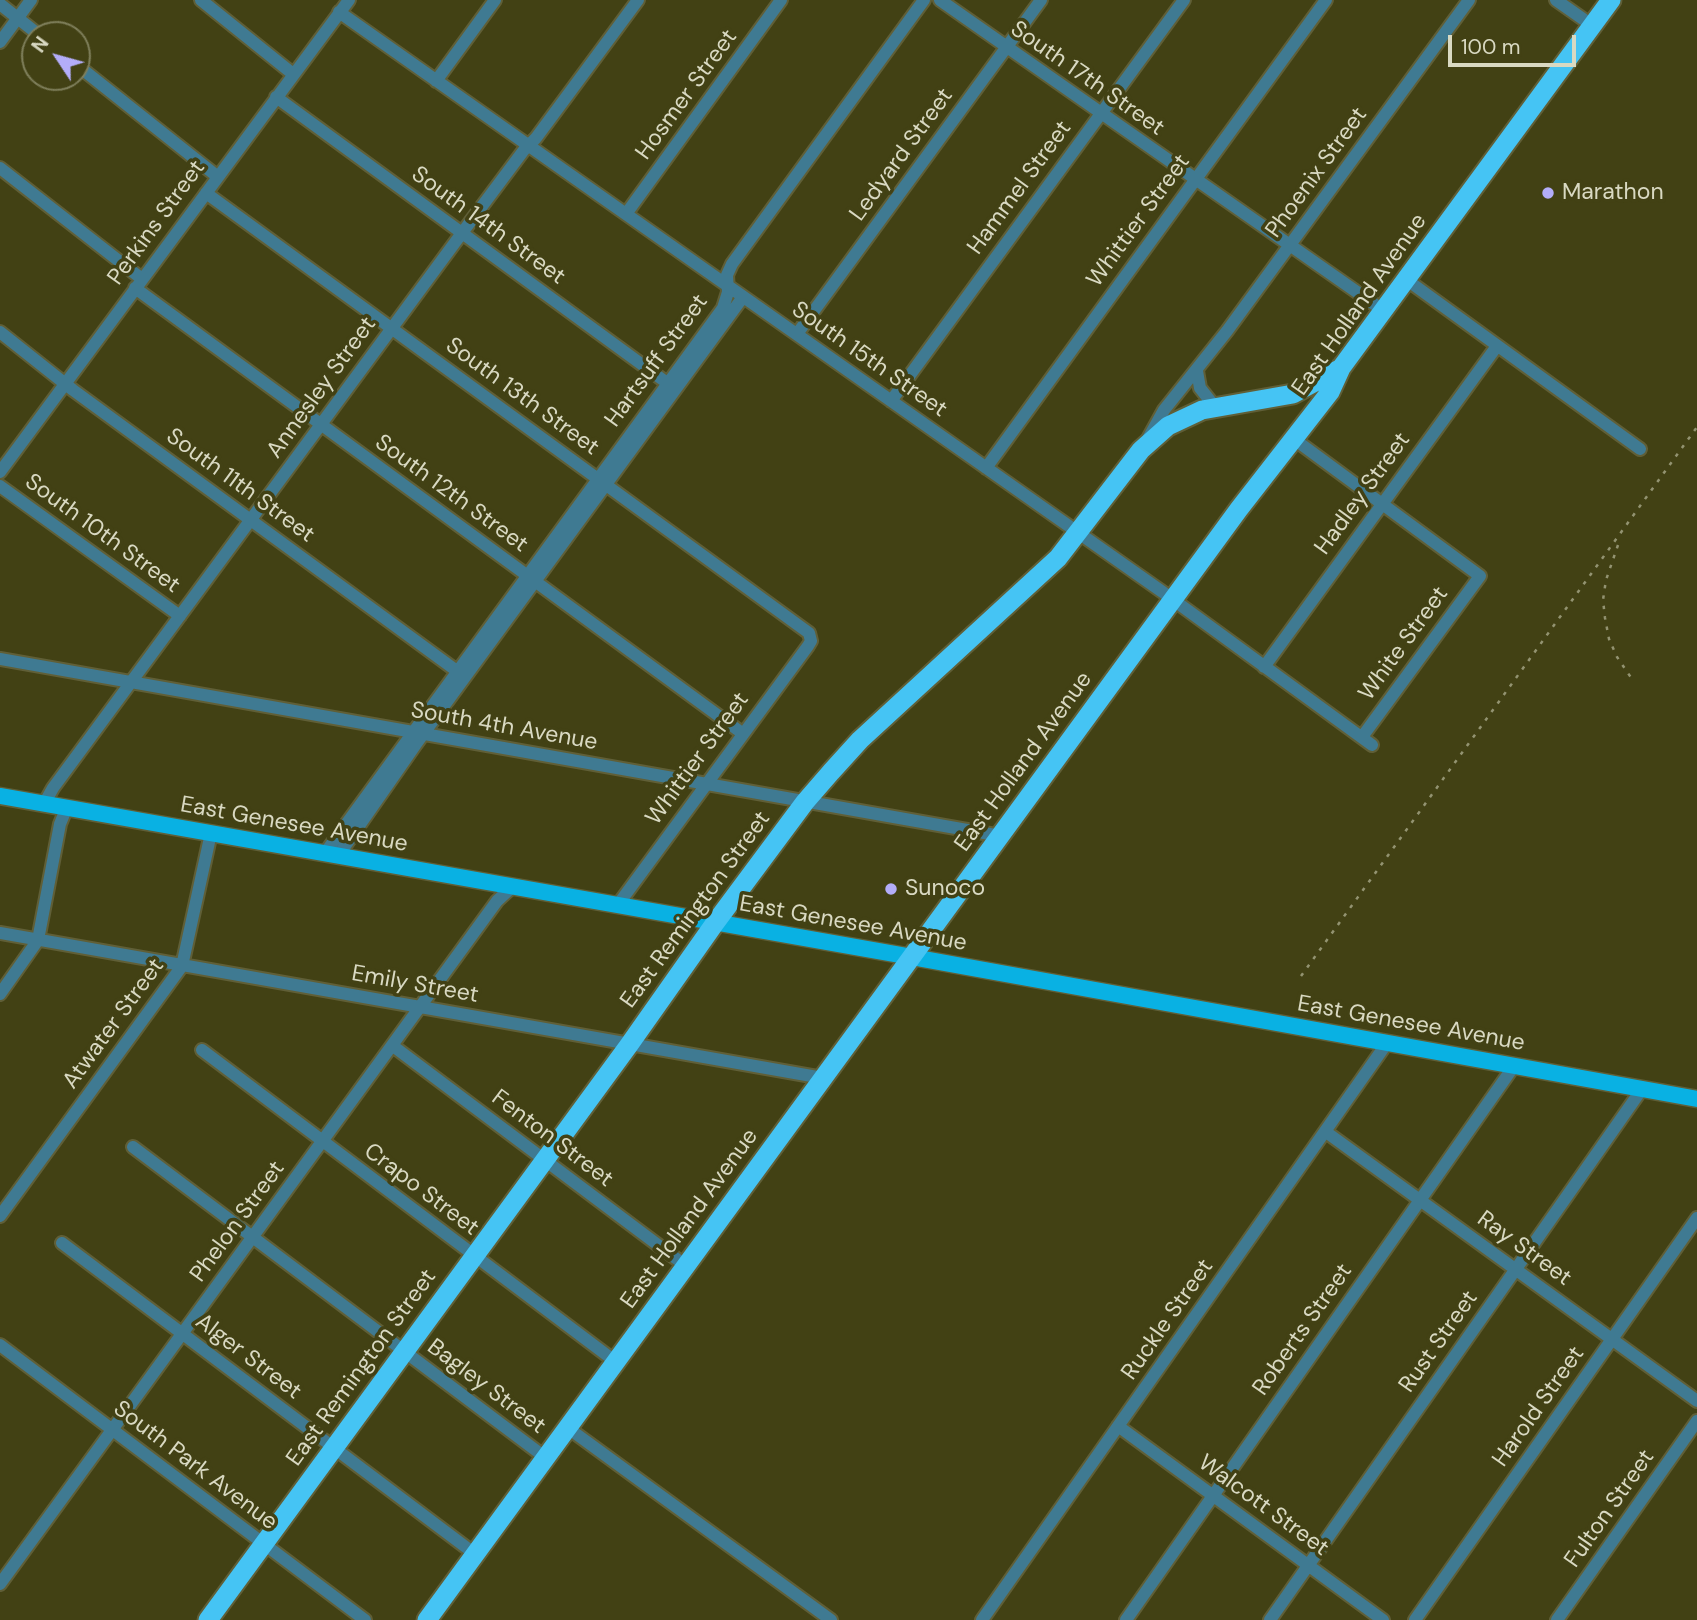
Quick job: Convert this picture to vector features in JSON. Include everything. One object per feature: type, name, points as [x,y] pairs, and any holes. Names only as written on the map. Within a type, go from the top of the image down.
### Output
[{"type":"highway","name":"East Holland Avenue","points":[[427,1620],[1239,509],[1330,392],[1341,368],[1612,0]]},
{"type":"highway","name":"East Remington Street","points":[[208,1620],[629,1045],[715,923],[805,802],[860,740],[1023,592],[1080,533],[1141,450],[1159,433],[1179,419],[1215,407],[1293,394],[1341,368]]},
{"type":"main road","name":"East Genesee Avenue","points":[[0,796],[1697,1099]]},
{"type":"street","points":[[0,42],[31,0]]},
{"type":"street","points":[[201,0],[293,74]]},
{"type":"street","name":"Perkins Street","points":[[0,472],[349,0]]},
{"type":"street","points":[[436,81],[495,0]]},
{"type":"street","name":"Annesley Street","points":[[44,804],[53,788],[462,233],[638,0]]},
{"type":"street","name":"Hosmer Street","points":[[626,214],[781,0]]},
{"type":"street","name":"Hartsuff Street","points":[[331,854],[671,386],[723,308],[727,299],[727,275],[732,264],[924,0]]},
{"type":"street","name":"South 17th Street","points":[[940,0],[1384,311]]},
{"type":"street","name":"Ledyard Street","points":[[797,334],[1041,0]]},
{"type":"street","name":"Hammel Street","points":[[891,401],[1184,0]]},
{"type":"street","name":"Whittier Street","points":[[986,468],[1326,0]]},
{"type":"street","name":"Phoenix Street","points":[[1141,450],[1164,410],[1197,371],[1469,0]]},
{"type":"street","points":[[1556,0],[1593,26]]},
{"type":"street","points":[[0,4],[22,21]]},
{"type":"street","name":"South 15th Street","points":[[339,12],[1080,533],[1372,745]]},
{"type":"street","points":[[91,76],[218,177]]},
{"type":"street","name":"South 14th Street","points":[[276,97],[671,386]]},
{"type":"street","name":"South 12th Street","points":[[0,168],[139,284],[321,424],[742,733]]},
{"type":"street","name":"South 13th Street","points":[[206,193],[811,636]]},
{"type":"street","points":[[1407,280],[1640,449]]},
{"type":"street","name":"Hartsuff Street","points":[[671,386],[743,297]]},
{"type":"street","name":"South 11th Street","points":[[0,332],[65,384],[461,674]]},
{"type":"street","name":"Hadley Street","points":[[1264,667],[1497,346]]},
{"type":"street","points":[[1197,371],[1200,387],[1215,407]]},
{"type":"street","points":[[1294,439],[1382,505]]},
{"type":"street","name":"South 10th Street","points":[[0,486],[180,616]]},
{"type":"street","name":"White Street","points":[[1362,737],[1480,576],[1382,505]]},
{"type":"street","name":"Whittier Street","points":[[617,906],[808,646],[811,636]]},
{"type":"street","name":"South 4th Avenue","points":[[0,659],[1001,836]]},
{"type":"street","points":[[0,994],[38,940],[60,824],[67,807]]},
{"type":"street","name":"Atwater Street","points":[[0,1216],[182,966],[211,833]]},
{"type":"street","name":"Phelon Street","points":[[0,1584],[496,901],[512,887]]},
{"type":"street","name":"Emily Street","points":[[0,933],[824,1078]]},
{"type":"street","name":"Ruckle Street","points":[[982,1620],[1387,1044]]},
{"type":"street","name":"Fenton Street","points":[[393,1046],[686,1266]]},
{"type":"street","name":"Crapo Street","points":[[202,1050],[616,1362]]},
{"type":"street","name":"Roberts Street","points":[[1126,1620],[1514,1066]]},
{"type":"street","name":"Rust Street","points":[[1270,1620],[1642,1088]]},
{"type":"street","name":"Ray Street","points":[[1326,1132],[1697,1401]]},
{"type":"street","name":"Bagley Street","points":[[133,1147],[546,1458]]},
{"type":"street","name":"Harold Street","points":[[1415,1620],[1697,1218]]},
{"type":"street","name":"Alger Street","points":[[62,1243],[475,1554]]},
{"type":"street","name":"South Park Avenue","points":[[0,1345],[365,1620]]},
{"type":"street","name":"Fulton Street","points":[[1557,1620],[1697,1421]]},
{"type":"street","name":"Walcott Street","points":[[1118,1426],[1383,1620]]},
{"type":"street","name":"Bagley Street","points":[[568,1428],[831,1620]]},
{"type":"railway","points":[[1301,976],[1697,427]]},
{"type":"railway","points":[[1618,545],[1606,580],[1603,600],[1605,618],[1609,639],[1617,657],[1634,682]]},
{"type":"place","name":"Marathon","points":[[1548,193]]},
{"type":"place","name":"Sunoco","points":[[891,889]]}]
